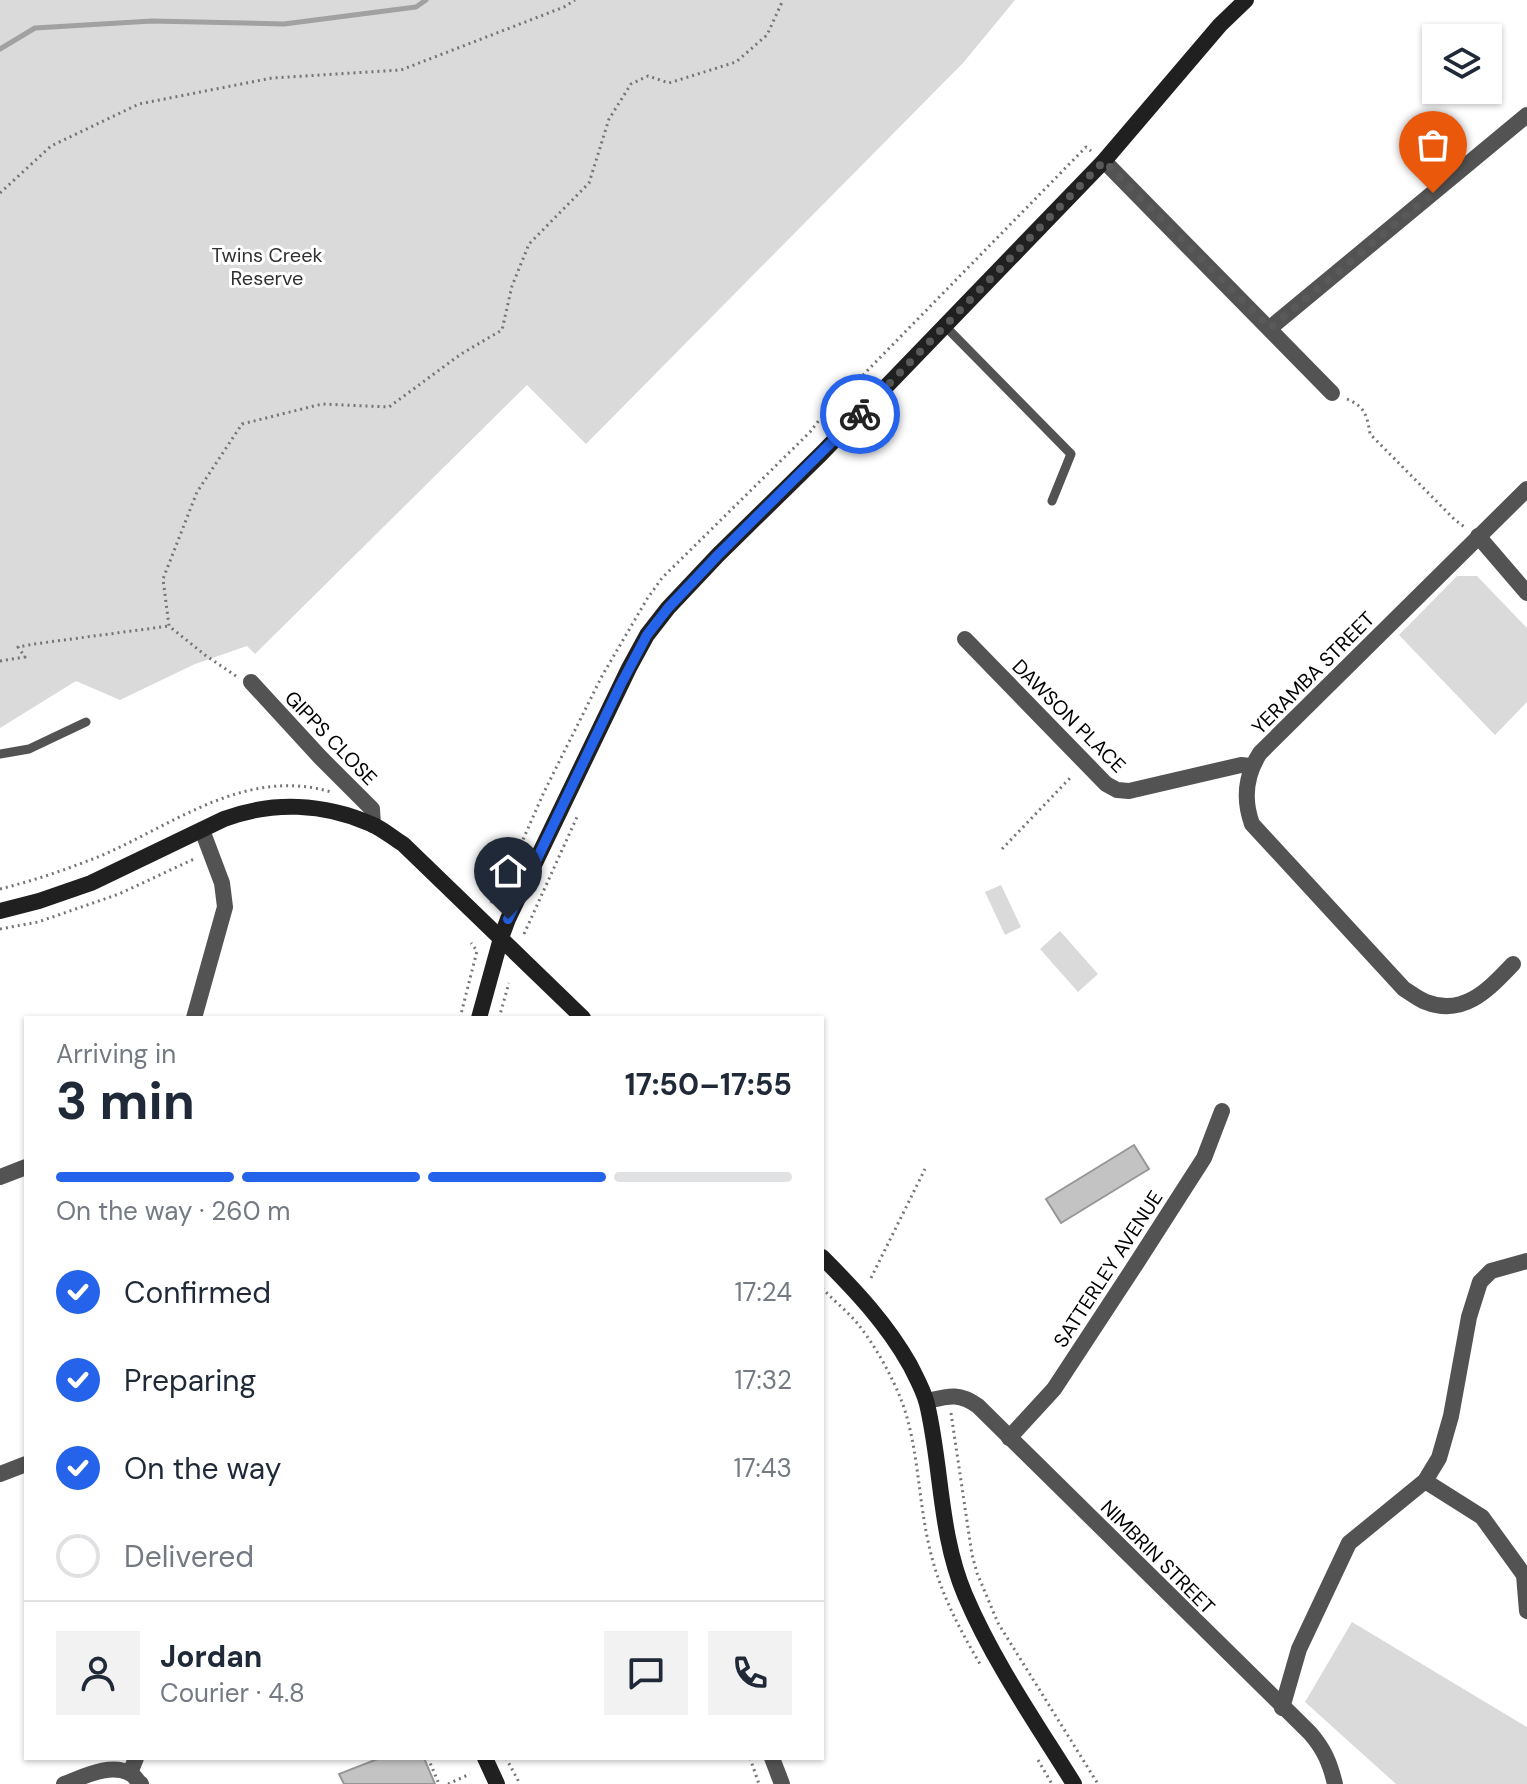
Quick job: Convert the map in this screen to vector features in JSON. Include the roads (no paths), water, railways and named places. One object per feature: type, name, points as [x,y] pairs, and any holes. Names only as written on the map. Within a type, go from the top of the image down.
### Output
[{"type":"main road","points":[[480,1016],[508,919],[647,635],[718,555],[822,453],[1104,161],[1220,25],[1246,0]]},
{"type":"main road","points":[[0,911],[91,883],[246,811],[293,806],[333,812],[373,825],[403,844],[581,1016]]},
{"type":"main road","points":[[824,1259],[876,1313],[909,1364],[927,1401],[949,1544],[964,1594],[998,1660],[1074,1784]]},
{"type":"main road","points":[[486,1760],[497,1784]]},
{"type":"street","points":[[1270,328],[1527,115]]},
{"type":"street","points":[[1104,161],[1332,393]]},
{"type":"street","name":"YERAMBA STREET","points":[[1513,964],[1485,993],[1468,1003],[1446,1006],[1426,1002],[1404,989],[1252,824],[1246,790],[1251,766],[1260,753],[1527,489]]},
{"type":"street","points":[[1478,536],[1527,593]]},
{"type":"street","name":"DAWSON PLACE","points":[[965,639],[1106,784],[1117,790],[1129,791],[1241,765],[1251,766]]},
{"type":"street","name":"GIPPS CLOSE","points":[[251,682],[372,809],[373,825]]},
{"type":"street","points":[[195,1016],[225,907],[222,883],[202,830]]},
{"type":"street","name":"SATTERLEY AVENUE","points":[[1009,1438],[1054,1389],[1136,1264],[1204,1158],[1222,1111]]},
{"type":"street","points":[[0,1177],[24,1168]]},
{"type":"street","points":[[1282,1708],[1299,1649],[1349,1543],[1425,1481],[1439,1458],[1451,1416],[1469,1317],[1480,1282],[1491,1271],[1527,1261]]},
{"type":"street","name":"NIMBRIN STREET","points":[[927,1401],[949,1396],[968,1399],[1320,1745],[1327,1756],[1335,1784]]},
{"type":"street","points":[[0,1474],[24,1465]]},
{"type":"street","points":[[1425,1481],[1482,1517],[1524,1575],[1527,1611]]},
{"type":"street","points":[[773,1760],[782,1784]]},
{"type":"street","points":[[64,1784],[97,1771],[135,1772]]},
{"type":"lane","points":[[944,324],[1071,454],[1052,501]]},
{"type":"lane","points":[[0,754],[29,749],[86,722]]},
{"type":"waterway","points":[[0,49],[35,28],[152,21],[284,24],[416,7],[426,0]]},
{"type":"park label","name":"Twins Creek Reserve","points":[[267,266]]}]
